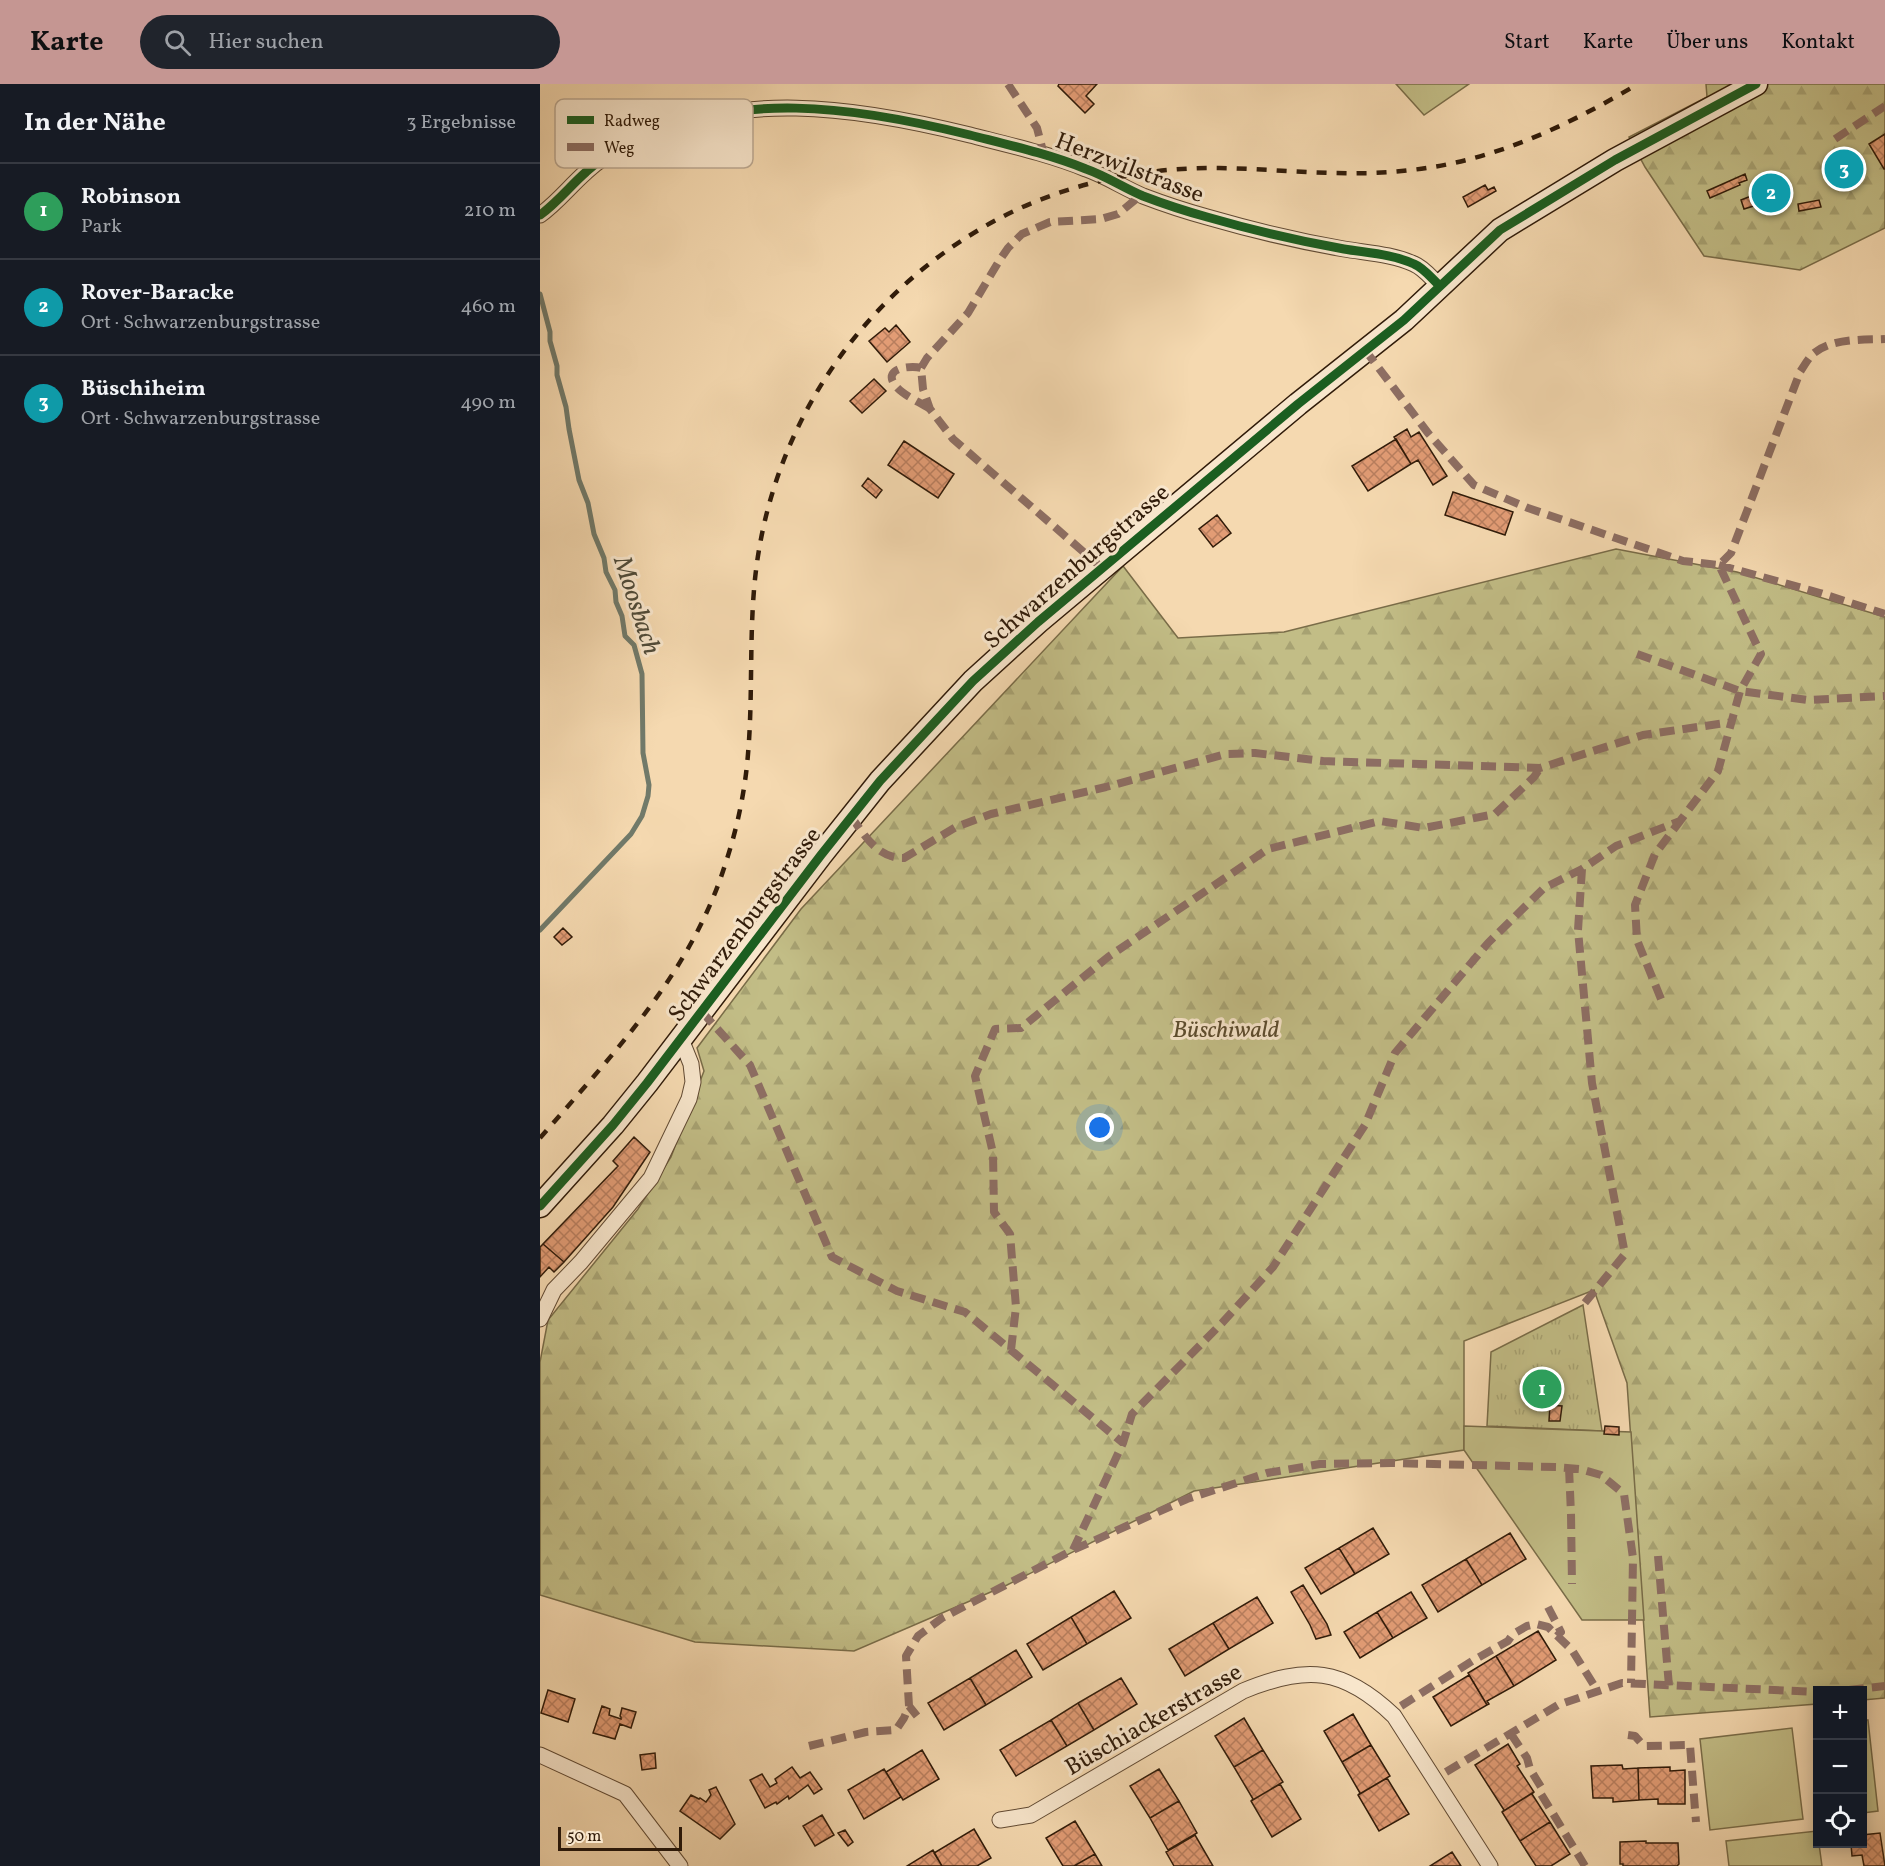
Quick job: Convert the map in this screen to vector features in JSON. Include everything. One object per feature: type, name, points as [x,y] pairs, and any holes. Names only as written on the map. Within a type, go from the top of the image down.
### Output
[{"type":"main road","name":"Schwarzenburgstrasse","points":[[540,1206],[613,1125],[681,1040],[851,816],[910,747],[973,681],[1101,567],[1298,404],[1404,320],[1491,237],[1615,160],[1756,84]]},
{"type":"street","name":"Herzwilstrasse","points":[[753,109],[813,108],[860,112],[917,122],[1086,168],[1142,195],[1190,213],[1264,232],[1345,249],[1393,256],[1417,265],[1440,286]]},
{"type":"street","name":"Herzwilstrasse","points":[[540,215],[591,168]]},
{"type":"street","points":[[540,1319],[554,1290],[651,1178],[689,1099],[693,1082],[692,1064],[681,1040]]},
{"type":"street","name":"Büschiackerstrasse","points":[[1000,1820],[1031,1815],[1242,1691],[1286,1676],[1310,1674],[1330,1676],[1357,1686],[1375,1698],[1394,1716],[1490,1866]]},
{"type":"street","points":[[540,1755],[625,1794],[680,1866]]},
{"type":"green space","points":[[1396,84],[1469,84],[1424,115]]},
{"type":"green space","points":[[1706,84],[1885,84],[1885,228],[1800,270],[1704,256],[1645,167],[1629,137],[1707,97]]},
{"type":"green space","name":"Büschiwald","points":[[1616,549],[1737,572],[1885,617],[1885,1698],[1867,1700],[1867,1686],[1813,1686],[1813,1704],[1650,1717],[1627,1383],[1594,1290],[1464,1341],[1464,1450],[1194,1491],[1007,1585],[854,1651],[695,1642],[540,1595],[540,1362],[548,1320],[638,1209],[671,1157],[704,1071],[697,1048],[801,909],[1123,566],[1178,638],[1284,632]]},
{"type":"green space","points":[[1583,1305],[1602,1431],[1487,1426],[1491,1352]]},
{"type":"green space","points":[[1464,1426],[1631,1432],[1644,1620],[1582,1620],[1464,1450]]},
{"type":"green space","points":[[1867,1720],[1868,1720],[1878,1811],[1867,1812]]},
{"type":"green space","points":[[1792,1728],[1803,1819],[1710,1830],[1700,1739]]},
{"type":"green space","points":[[1813,1831],[1813,1848],[1820,1848],[1822,1866],[1729,1866],[1726,1841]]},
{"type":"building","points":[[1059,84],[1097,84],[1086,96],[1094,104],[1085,113],[1058,86]]},
{"type":"building","points":[[1885,134],[1885,169],[1884,169],[1869,144]]},
{"type":"building","points":[[1842,150],[1860,179],[1846,188],[1827,159]]},
{"type":"building","points":[[1745,174],[1747,180],[1739,183],[1740,185],[1710,198],[1707,191]]},
{"type":"building","points":[[1781,182],[1788,202],[1775,206],[1773,200],[1744,209],[1741,200]]},
{"type":"building","points":[[1485,185],[1488,190],[1494,187],[1496,191],[1468,207],[1463,197]]},
{"type":"building","points":[[1819,200],[1821,207],[1799,211],[1798,204]]},
{"type":"building","points":[[896,325],[910,342],[887,362],[869,341],[885,328],[889,332]]},
{"type":"building","points":[[874,379],[886,391],[862,413],[850,401]]},
{"type":"building","points":[[1407,429],[1411,437],[1419,432],[1447,476],[1433,485],[1418,460],[1411,464],[1394,437]]},
{"type":"building","points":[[1396,439],[1411,464],[1368,491],[1352,466]]},
{"type":"building","points":[[904,441],[954,474],[938,498],[888,465]]},
{"type":"building","points":[[868,478],[882,490],[876,498],[862,486]]},
{"type":"building","points":[[1453,492],[1513,512],[1505,535],[1445,515]]},
{"type":"building","points":[[1217,515],[1231,533],[1213,547],[1199,529]]},
{"type":"building","points":[[563,928],[572,937],[562,945],[554,937]]},
{"type":"building","points":[[634,1137],[650,1152],[613,1207],[564,1262],[543,1244],[618,1166],[613,1161]]},
{"type":"building","points":[[543,1244],[564,1262],[554,1272],[549,1267],[540,1277],[540,1247]]},
{"type":"building","points":[[1550,1405],[1562,1406],[1560,1421],[1549,1421]]},
{"type":"building","points":[[1605,1426],[1619,1427],[1619,1435],[1604,1434]]},
{"type":"building","points":[[1373,1528],[1389,1554],[1355,1574],[1339,1548]]},
{"type":"building","points":[[1510,1533],[1526,1559],[1482,1585],[1466,1559]]},
{"type":"building","points":[[1339,1548],[1355,1574],[1321,1594],[1305,1568]]},
{"type":"building","points":[[1466,1559],[1482,1585],[1438,1612],[1422,1585]]},
{"type":"building","points":[[1303,1585],[1327,1624],[1331,1635],[1316,1639],[1291,1592]]},
{"type":"building","points":[[1114,1591],[1131,1618],[1087,1644],[1071,1617]]},
{"type":"building","points":[[1411,1592],[1427,1618],[1393,1638],[1377,1612]]},
{"type":"building","points":[[1257,1597],[1273,1623],[1229,1649],[1213,1623]]},
{"type":"building","points":[[1377,1612],[1393,1638],[1360,1658],[1344,1632]]},
{"type":"building","points":[[1071,1617],[1087,1644],[1043,1670],[1027,1644]]},
{"type":"building","points":[[1213,1623],[1229,1649],[1185,1676],[1169,1649]]},
{"type":"building","points":[[1538,1631],[1556,1660],[1514,1686],[1496,1656]]},
{"type":"building","points":[[1016,1650],[1032,1677],[986,1705],[970,1678]]},
{"type":"building","points":[[1496,1656],[1514,1686],[1487,1701],[1489,1704],[1487,1705],[1468,1673]]},
{"type":"building","points":[[1469,1675],[1487,1705],[1451,1726],[1433,1697]]},
{"type":"building","points":[[970,1678],[986,1705],[944,1730],[928,1703]]},
{"type":"building","points":[[1121,1678],[1137,1704],[1094,1730],[1078,1703]]},
{"type":"building","points":[[548,1690],[575,1699],[568,1722],[541,1713]]},
{"type":"building","points":[[1078,1703],[1094,1730],[1067,1746],[1051,1720]]},
{"type":"building","points":[[602,1706],[610,1709],[609,1715],[621,1719],[622,1708],[636,1712],[631,1728],[620,1724],[615,1739],[593,1733]]},
{"type":"building","points":[[1353,1714],[1371,1745],[1342,1762],[1324,1731]]},
{"type":"building","points":[[1244,1718],[1263,1750],[1234,1767],[1215,1736]]},
{"type":"building","points":[[1051,1720],[1067,1746],[1016,1776],[1000,1750]]},
{"type":"building","points":[[1508,1744],[1520,1764],[1517,1766],[1534,1792],[1502,1812],[1504,1810],[1475,1765]]},
{"type":"building","points":[[1371,1745],[1390,1776],[1358,1795],[1360,1793],[1342,1762]]},
{"type":"building","points":[[922,1750],[939,1779],[903,1800],[886,1772]]},
{"type":"building","points":[[1263,1750],[1283,1782],[1251,1801],[1253,1799],[1234,1767]]},
{"type":"building","points":[[655,1753],[656,1768],[642,1770],[640,1755]]},
{"type":"building","points":[[1622,1765],[1623,1769],[1638,1768],[1639,1800],[1613,1802],[1613,1798],[1593,1798],[1591,1766]]},
{"type":"building","points":[[792,1767],[800,1778],[810,1772],[822,1789],[814,1794],[808,1785],[789,1799],[788,1796],[777,1804],[776,1802],[765,1808],[750,1780],[762,1774],[770,1787],[777,1783],[775,1779]]},
{"type":"building","points":[[1670,1767],[1670,1771],[1685,1770],[1685,1804],[1658,1804],[1658,1799],[1639,1800],[1638,1768]]},
{"type":"building","points":[[884,1769],[901,1797],[864,1819],[848,1790]]},
{"type":"building","points":[[1159,1769],[1179,1801],[1150,1818],[1130,1786]]},
{"type":"building","points":[[1387,1778],[1409,1814],[1379,1831],[1358,1795]]},
{"type":"building","points":[[1280,1784],[1301,1819],[1272,1837],[1251,1801]]},
{"type":"building","points":[[716,1787],[735,1824],[720,1839],[680,1811],[691,1795],[706,1802],[711,1795],[709,1790]]},
{"type":"building","points":[[1534,1792],[1532,1794],[1550,1822],[1520,1841],[1502,1812]]},
{"type":"building","points":[[1179,1801],[1197,1833],[1168,1850],[1150,1818]]},
{"type":"building","points":[[822,1815],[834,1835],[815,1846],[803,1826]]},
{"type":"building","points":[[1075,1821],[1095,1854],[1074,1866],[1063,1866],[1046,1838]]},
{"type":"building","points":[[1550,1822],[1570,1854],[1551,1866],[1536,1866],[1520,1841]]},
{"type":"building","points":[[974,1829],[991,1858],[977,1866],[942,1866],[934,1853]]},
{"type":"building","points":[[845,1830],[853,1842],[848,1846],[838,1833]]},
{"type":"building","points":[[1880,1833],[1885,1866],[1864,1866],[1862,1855],[1852,1856],[1851,1848],[1867,1848],[1867,1834]]},
{"type":"building","points":[[1195,1835],[1213,1866],[1174,1866],[1166,1852]]},
{"type":"building","points":[[1646,1841],[1646,1843],[1678,1843],[1679,1864],[1677,1866],[1623,1866],[1620,1864],[1620,1842]]},
{"type":"building","points":[[933,1850],[942,1866],[907,1866]]},
{"type":"building","points":[[1452,1852],[1461,1866],[1430,1866]]},
{"type":"building","points":[[1095,1854],[1102,1866],[1074,1866]]},
{"type":"waterway","name":"Moosbach","points":[[540,294],[566,407],[579,480],[588,503],[594,534],[604,558],[606,572],[615,590],[625,636],[634,645],[642,674],[643,753],[649,785],[642,816],[631,834],[540,930]]},
{"type":"railway","points":[[540,1138],[622,1043],[671,977],[710,904],[733,838],[745,782],[755,579],[764,526],[778,474],[799,425],[825,379],[856,336],[892,297],[932,262],[977,231],[1033,202],[1063,191],[1124,176],[1156,171],[1219,168],[1363,173],[1411,170],[1442,165],[1472,159],[1529,139],[1584,114],[1638,84]]},
{"type":"marked path","points":[[1008,84],[1037,128],[1044,155]]},
{"type":"marked path","points":[[1835,139],[1885,106]]},
{"type":"marked path","points":[[1101,567],[953,439],[930,409],[923,389],[921,368],[927,358],[968,313],[999,261],[1022,234],[1050,222],[1101,219],[1118,214],[1141,195]]},
{"type":"marked path","points":[[1365,350],[1428,433],[1474,485],[1528,508],[1683,561],[1719,565],[1731,553],[1800,372],[1808,359],[1822,348],[1839,342],[1885,339]]},
{"type":"marked path","points":[[921,368],[899,369],[892,375],[892,379],[902,392],[930,409]]},
{"type":"marked path","points":[[1719,565],[1885,614]]},
{"type":"marked path","points":[[1073,1550],[1123,1443],[1132,1414],[1222,1323],[1273,1267],[1365,1125],[1395,1053],[1488,943],[1544,888],[1582,869],[1616,846],[1680,821],[1718,771],[1740,691],[1761,654],[1719,565]]},
{"type":"marked path","points":[[1637,654],[1740,691],[1808,700],[1885,696]]},
{"type":"marked path","points":[[851,816],[879,850],[887,855],[904,858],[956,827],[991,814],[1106,787],[1226,754],[1255,753],[1323,761],[1540,768],[1643,735],[1732,722]]},
{"type":"marked path","points":[[1011,1350],[1016,1307],[1010,1234],[994,1212],[993,1153],[975,1076],[995,1029],[1021,1028],[1108,957],[1268,849],[1380,821],[1424,828],[1495,814],[1534,777],[1540,768]]},
{"type":"marked path","points":[[1661,999],[1637,940],[1635,905],[1655,854],[1680,821]]},
{"type":"marked path","points":[[1582,869],[1578,930],[1592,1083],[1625,1254],[1583,1305]]},
{"type":"marked path","points":[[702,1012],[750,1065],[832,1257],[897,1291],[965,1312],[1123,1443]]},
{"type":"marked path","points":[[809,1746],[866,1732],[896,1730],[909,1706],[906,1656],[918,1636],[942,1618],[1073,1550],[1187,1499],[1267,1473],[1320,1464],[1391,1463],[1556,1467],[1580,1469],[1601,1475],[1624,1494],[1633,1558],[1631,1683]]},
{"type":"marked path","points":[[1569,1468],[1572,1584]]},
{"type":"marked path","points":[[1658,1556],[1669,1686]]},
{"type":"marked path","points":[[1548,1607],[1561,1632],[1557,1636]]},
{"type":"marked path","points":[[1401,1706],[1508,1641],[1513,1634],[1536,1624],[1548,1627],[1572,1650],[1597,1690]]},
{"type":"marked path","points":[[1446,1772],[1558,1705],[1622,1683],[1813,1692]]},
{"type":"marked path","points":[[1867,1688],[1885,1686]]},
{"type":"marked path","points":[[909,1706],[917,1716]]},
{"type":"marked path","points":[[1511,1734],[1527,1758],[1530,1769],[1541,1787],[1541,1794],[1585,1866]]},
{"type":"marked path","points":[[1628,1735],[1635,1736],[1646,1746],[1690,1745],[1696,1822]]},
{"type":"cycle path","points":[[540,1206],[613,1125],[647,1083],[880,781],[973,681],[1038,622],[1298,404],[1404,320],[1500,230],[1615,160],[1756,84]]},
{"type":"cycle path","points":[[753,109],[796,108],[840,111],[884,117],[970,135],[1072,164],[1143,196],[1199,215],[1292,239],[1406,261],[1421,268],[1440,286]]},
{"type":"cycle path","points":[[540,215],[591,168]]},
{"type":"place","name":"Büschiheim","points":[[1844,169]]},
{"type":"place","name":"Rover-Baracke","points":[[1771,193]]},
{"type":"place","name":"Robinson","points":[[1542,1389]]}]
